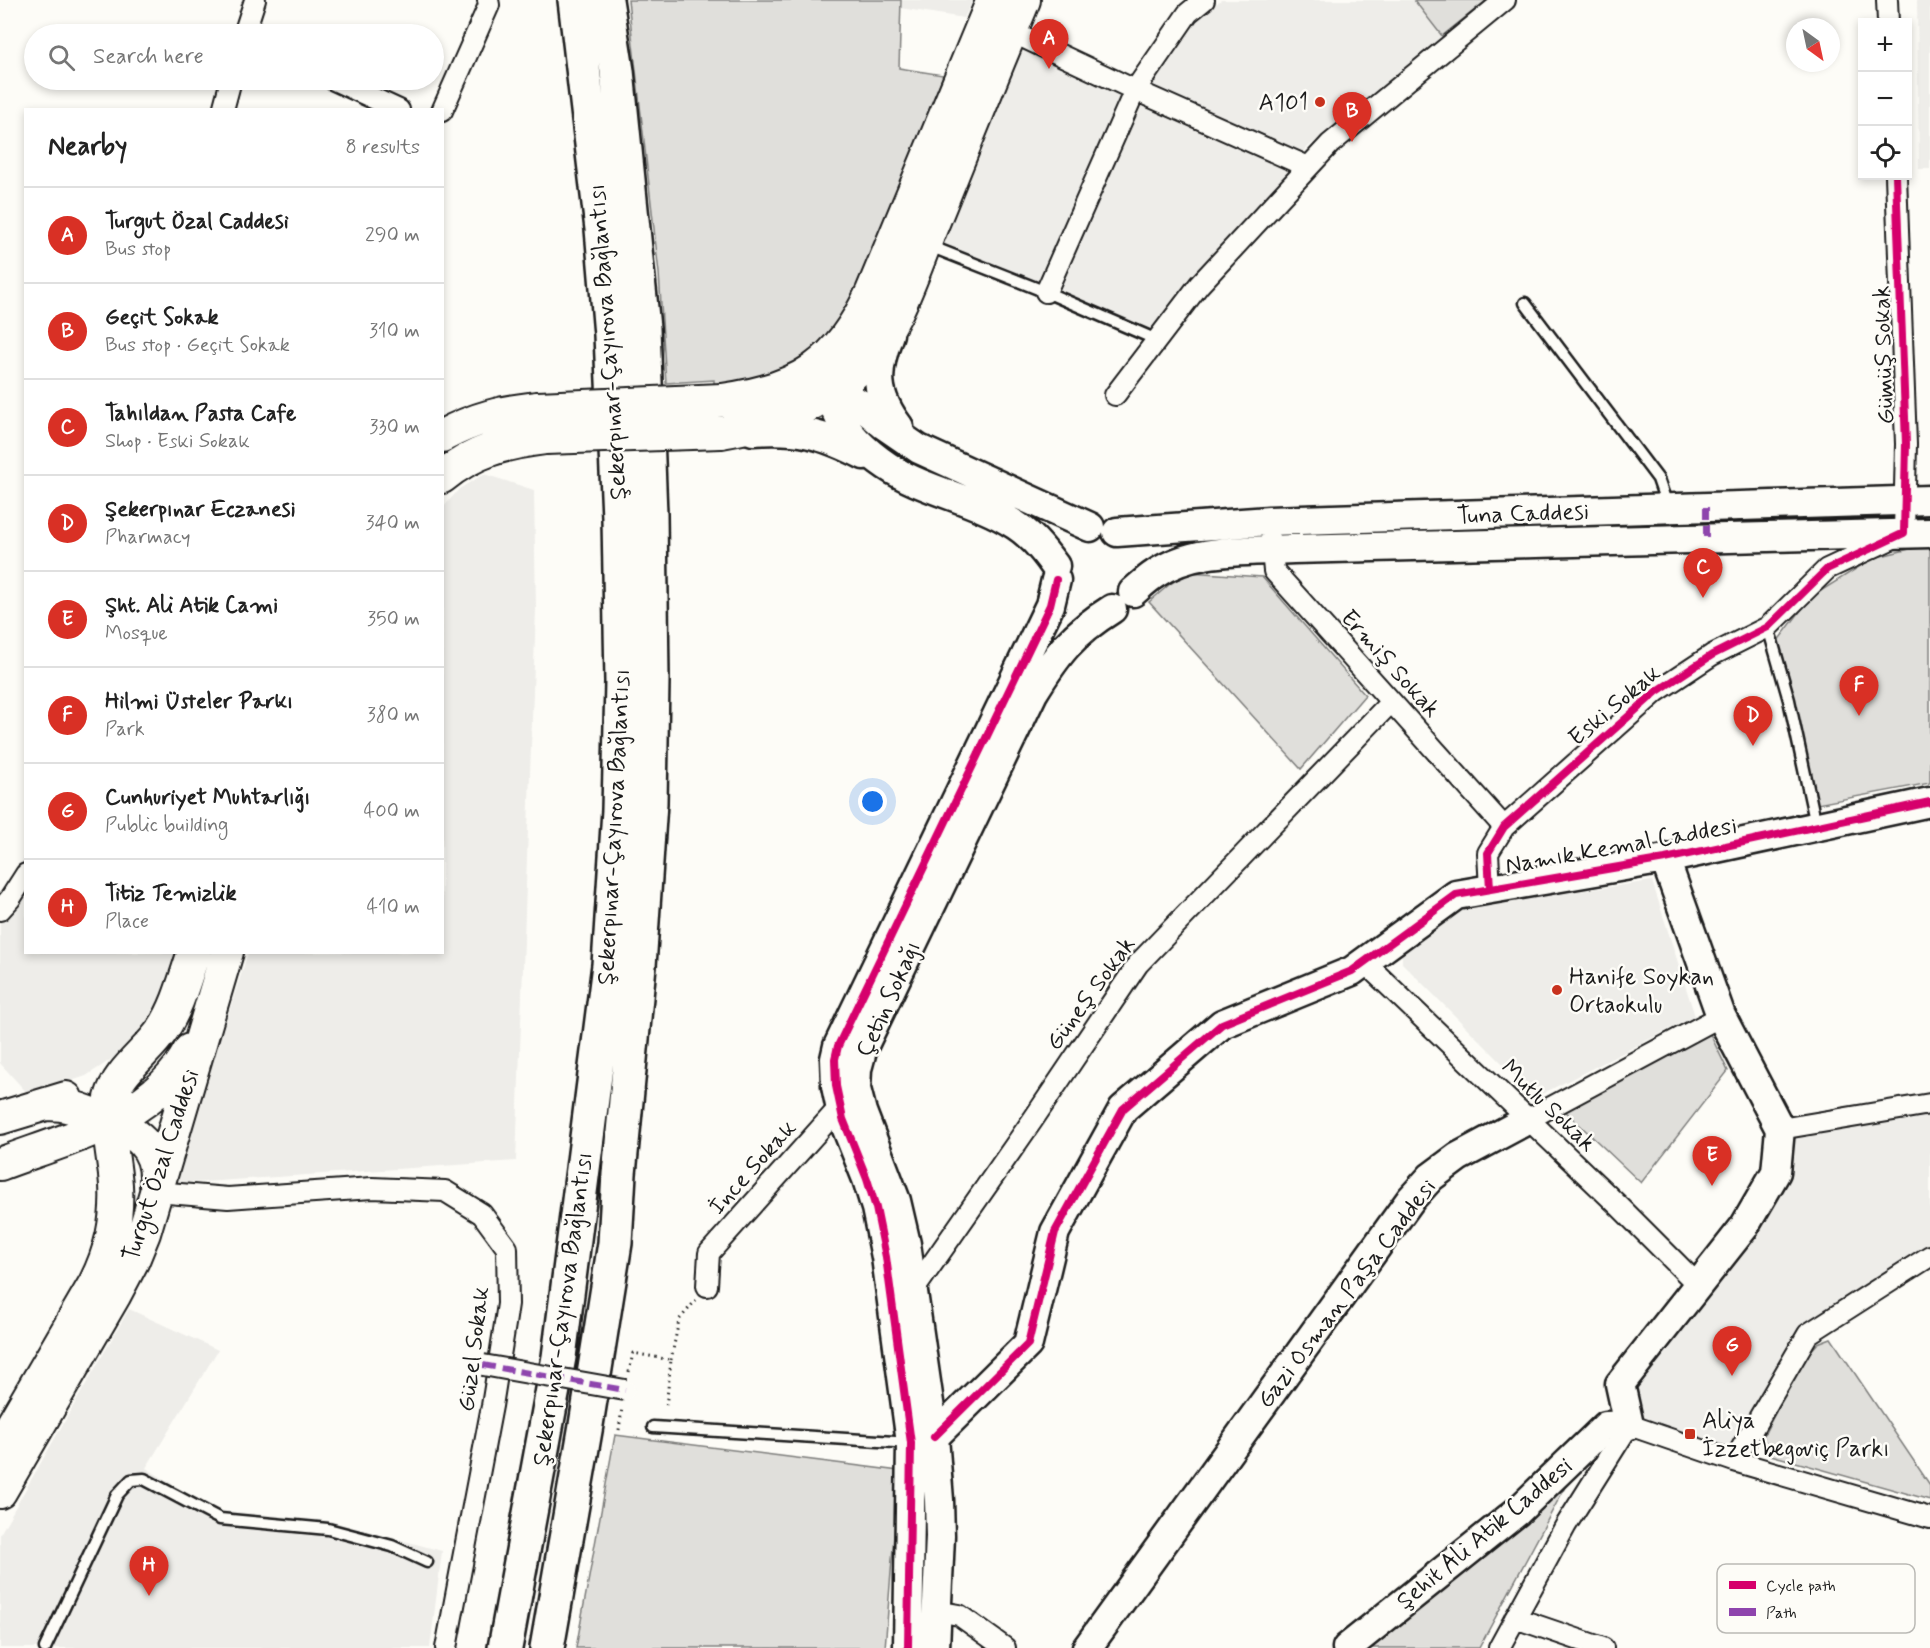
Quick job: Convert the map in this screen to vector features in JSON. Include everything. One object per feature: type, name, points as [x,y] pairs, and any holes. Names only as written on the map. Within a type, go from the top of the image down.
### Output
[{"type":"highway","name":"Şekerpınar-Çayırova Bağlantısı","points":[[505,1648],[561,1346],[609,965],[619,810],[622,682],[619,518],[611,335],[601,218],[575,0]]},
{"type":"highway","name":"Şekerpınar-Çayırova Bağlantısı","points":[[547,1648],[615,1243],[619,1174],[639,966],[650,803],[652,680],[650,514],[643,328],[617,71],[606,0]]},
{"type":"main road","points":[[444,435],[481,417],[506,412],[538,408],[722,400],[775,390],[796,381],[816,367],[849,336],[861,316],[996,17],[1024,0]]},
{"type":"main road","points":[[444,476],[487,449],[513,442],[545,438],[721,432],[780,418],[817,402],[833,390],[859,368],[873,352],[900,304],[924,244],[996,17]]},
{"type":"main road","name":"Turgut Özal Caddesi","points":[[0,1446],[108,1257],[114,1229],[116,1184],[110,1122],[114,1089],[164,1027],[176,1003],[193,954]]},
{"type":"main road","name":"Turgut Özal Caddesi","points":[[0,1492],[133,1260],[144,1233],[226,954]]},
{"type":"main road","points":[[0,1164],[110,1122],[135,1108],[165,1083],[187,1055],[209,1007]]},
{"type":"main road","points":[[0,1118],[92,1089],[140,1057]]},
{"type":"main road","points":[[47,1104],[74,1106],[129,1130],[140,1138],[148,1149],[157,1173],[156,1192]]},
{"type":"main road","points":[[55,1143],[78,1142],[89,1144],[100,1150],[108,1162],[116,1184]]},
{"type":"street","points":[[247,24],[255,0]]},
{"type":"street","points":[[443,108],[489,4],[488,0]]},
{"type":"street","points":[[1046,292],[1135,90],[1188,13],[1204,0]]},
{"type":"street","points":[[1115,395],[1199,285],[1330,144],[1505,0]]},
{"type":"street","points":[[1887,0],[1888,18]]},
{"type":"street","points":[[996,17],[1135,90],[1308,167]]},
{"type":"street","points":[[224,108],[228,90]]},
{"type":"street","points":[[356,90],[395,108]]},
{"type":"street","name":"Gümüş Sokak","points":[[1896,180],[1906,444],[1917,500],[1917,533]]},
{"type":"street","points":[[882,267],[870,319],[859,342],[836,373],[833,390],[837,414],[849,432],[895,471]]},
{"type":"street","points":[[900,304],[878,368],[879,386],[883,401],[901,430],[914,442],[936,456]]},
{"type":"street","points":[[721,432],[782,429],[808,432],[845,445],[895,471],[1010,521],[1042,548],[1062,593],[1071,603],[1084,610],[1098,612],[1122,600],[1138,579],[1139,565],[1136,551],[1128,540],[906,442],[858,402],[833,390],[805,385],[775,390]]},
{"type":"street","name":"Tuna Caddesi","points":[[1104,529],[1269,521],[1917,500]]},
{"type":"street","name":"Ermiş Sokak","points":[[1269,521],[1274,572],[1504,827]]},
{"type":"street","points":[[935,1648],[939,1512],[876,1208],[843,1119],[848,1098],[835,1072],[838,1046],[1050,605],[1058,552],[1066,540],[1077,532],[1104,529]]},
{"type":"street","name":"Tuna Caddesi","points":[[1122,600],[1156,573],[1202,555],[1272,550],[1917,533]]},
{"type":"street","name":"Eski Sokak","points":[[1490,889],[1488,853],[1504,827],[1656,692],[1712,655],[1768,627],[1827,569],[1917,533]]},
{"type":"street","name":"Çetin Sokağı","points":[[923,1440],[914,1290],[896,1201],[862,1112],[848,1098],[863,1047],[1033,693],[1051,664],[1073,637],[1122,600]]},
{"type":"street","name":"Güneş Sokak","points":[[914,1290],[1138,964],[1391,702]]},
{"type":"street","name":"Namık Kemal Caddesi","points":[[923,1440],[1028,1344],[1055,1232],[1123,1109],[1222,1024],[1352,971],[1456,895],[1665,859],[1930,802]]},
{"type":"street","points":[[1499,1648],[1566,1525],[1629,1425],[1620,1384],[1744,1227],[1776,1172],[1780,1129],[1721,1016],[1665,859]]},
{"type":"street","points":[[0,910],[24,877]]},
{"type":"street","name":"Mutlu Sokak","points":[[1364,962],[1620,1207],[1698,1285]]},
{"type":"street","name":"Gazi Osman Paşa Caddesi","points":[[1087,1648],[1411,1199],[1431,1176],[1458,1157],[1721,1016]]},
{"type":"street","name":"İnce Sokak","points":[[707,1286],[710,1254],[848,1098]]},
{"type":"street","points":[[1780,1129],[1930,1104]]},
{"type":"street","name":"Güzel Sokak","points":[[156,1192],[228,1198],[372,1188],[445,1191],[482,1214],[507,1248],[508,1304],[492,1406],[451,1616],[447,1648]]},
{"type":"street","points":[[1734,1461],[1808,1334],[1930,1256]]},
{"type":"street","points":[[483,1365],[625,1390]]},
{"type":"street","points":[[1629,1425],[1734,1461],[1930,1518]]},
{"type":"street","name":"Şehit Ali Atik Caddesi","points":[[1347,1648],[1518,1511],[1606,1426],[1629,1425]]},
{"type":"street","points":[[908,1648],[923,1440]]},
{"type":"street","points":[[936,1611],[959,1615],[1005,1648]]},
{"type":"street","points":[[1515,1618],[1603,1648]]},
{"type":"lane","points":[[924,244],[1046,292],[1157,340]]},
{"type":"lane","points":[[1525,303],[1658,478],[1668,508]]},
{"type":"lane","points":[[1768,627],[1789,700],[1816,827]]},
{"type":"lane","points":[[653,1427],[923,1440]]},
{"type":"lane","points":[[45,1648],[117,1496],[131,1480],[144,1479],[220,1519],[328,1529],[392,1546],[427,1562]]},
{"type":"path","points":[[666,1407],[671,1360],[679,1320],[707,1286]]},
{"type":"path","points":[[633,1353],[671,1360]]},
{"type":"shaded area","points":[[628,0],[901,0],[899,68],[943,75],[903,184],[849,309],[826,338],[802,358],[770,375],[714,387],[714,380],[666,383],[659,273]]},
{"type":"shaded area","points":[[901,0],[973,0],[964,18],[900,8]]},
{"type":"shaded area","points":[[1221,0],[1487,0],[1308,147],[1156,343],[938,244],[1015,44],[1150,87],[1197,20]]},
{"type":"shaded area","points":[[1414,0],[1487,0],[1442,36]]},
{"type":"shaded area","points":[[1917,0],[1930,0],[1930,169],[1919,169]]},
{"type":"shaded area","points":[[484,474],[534,490],[536,609],[516,1161],[173,1184],[248,954],[444,954],[444,507],[459,489]]},
{"type":"shaded area","points":[[1930,544],[1930,783],[1812,805],[1771,650],[1811,597],[1873,558]]},
{"type":"shaded area","points":[[1189,572],[1262,577],[1365,695],[1301,769],[1149,602]]},
{"type":"shaded area","points":[[24,856],[24,954],[183,954],[162,1007],[124,1051],[86,1076],[29,1095],[0,1063],[0,897],[20,869]]},
{"type":"shaded area","name":"Hanife Soykan Ortaokulu","points":[[1652,881],[1695,1016],[1536,1097],[1402,963],[1402,952],[1469,906]]},
{"type":"shaded area","points":[[1709,1032],[1728,1071],[1641,1183],[1564,1110]]},
{"type":"shaded area","points":[[1930,1103],[1930,1255],[1808,1332],[1734,1461],[1628,1425],[1619,1385],[1743,1228],[1781,1128]]},
{"type":"shaded area","points":[[129,1309],[218,1350],[146,1468],[215,1510],[330,1521],[442,1551],[430,1648],[0,1648],[0,1534]]},
{"type":"shaded area","points":[[1831,1338],[1930,1485],[1930,1500],[1771,1455],[1763,1437],[1801,1362],[1818,1343]]},
{"type":"shaded area","points":[[615,1435],[899,1471],[885,1648],[576,1648]]},
{"type":"shaded area","points":[[1570,1478],[1479,1648],[1359,1648]]},
{"type":"marked path","points":[[1706,507],[1706,540]]},
{"type":"marked path","points":[[483,1365],[625,1390]]},
{"type":"cycle path","points":[[1490,889],[1488,853],[1504,827],[1656,692],[1712,655],[1768,627],[1827,569],[1904,533],[1906,444],[1896,180]]},
{"type":"cycle path","points":[[908,1648],[911,1443],[886,1257],[876,1208],[867,1179],[843,1119],[836,1086],[835,1059],[838,1046],[1050,605],[1056,580]]},
{"type":"cycle path","points":[[934,1437],[1028,1344],[1055,1232],[1123,1109],[1222,1024],[1352,971],[1456,895],[1665,859],[1930,802]]},
{"type":"place","name":"Turgut Özal Caddesi","points":[[1049,69]]},
{"type":"place","name":"A101","points":[[1320,102]]},
{"type":"place","name":"Geçit Sokak","points":[[1352,142]]},
{"type":"place","name":"Tahıldan Pasta Cafe","points":[[1703,598]]},
{"type":"place","name":"Hilmi Üsteler Parkı","points":[[1859,716]]},
{"type":"place","name":"Şekerpınar Eczanesi","points":[[1753,746]]},
{"type":"place","name":"Hanife Soykan Ortaokulu","points":[[1557,990]]},
{"type":"place","name":"Şht. Ali Atik Cami","points":[[1712,1186]]},
{"type":"place","name":"Cunhuriyet Muhtarlığı","points":[[1732,1376]]},
{"type":"place","name":"Aliya İzzetbegoviç Parkı","points":[[1690,1434]]},
{"type":"place","name":"Titiz Temizlik","points":[[149,1596]]}]
